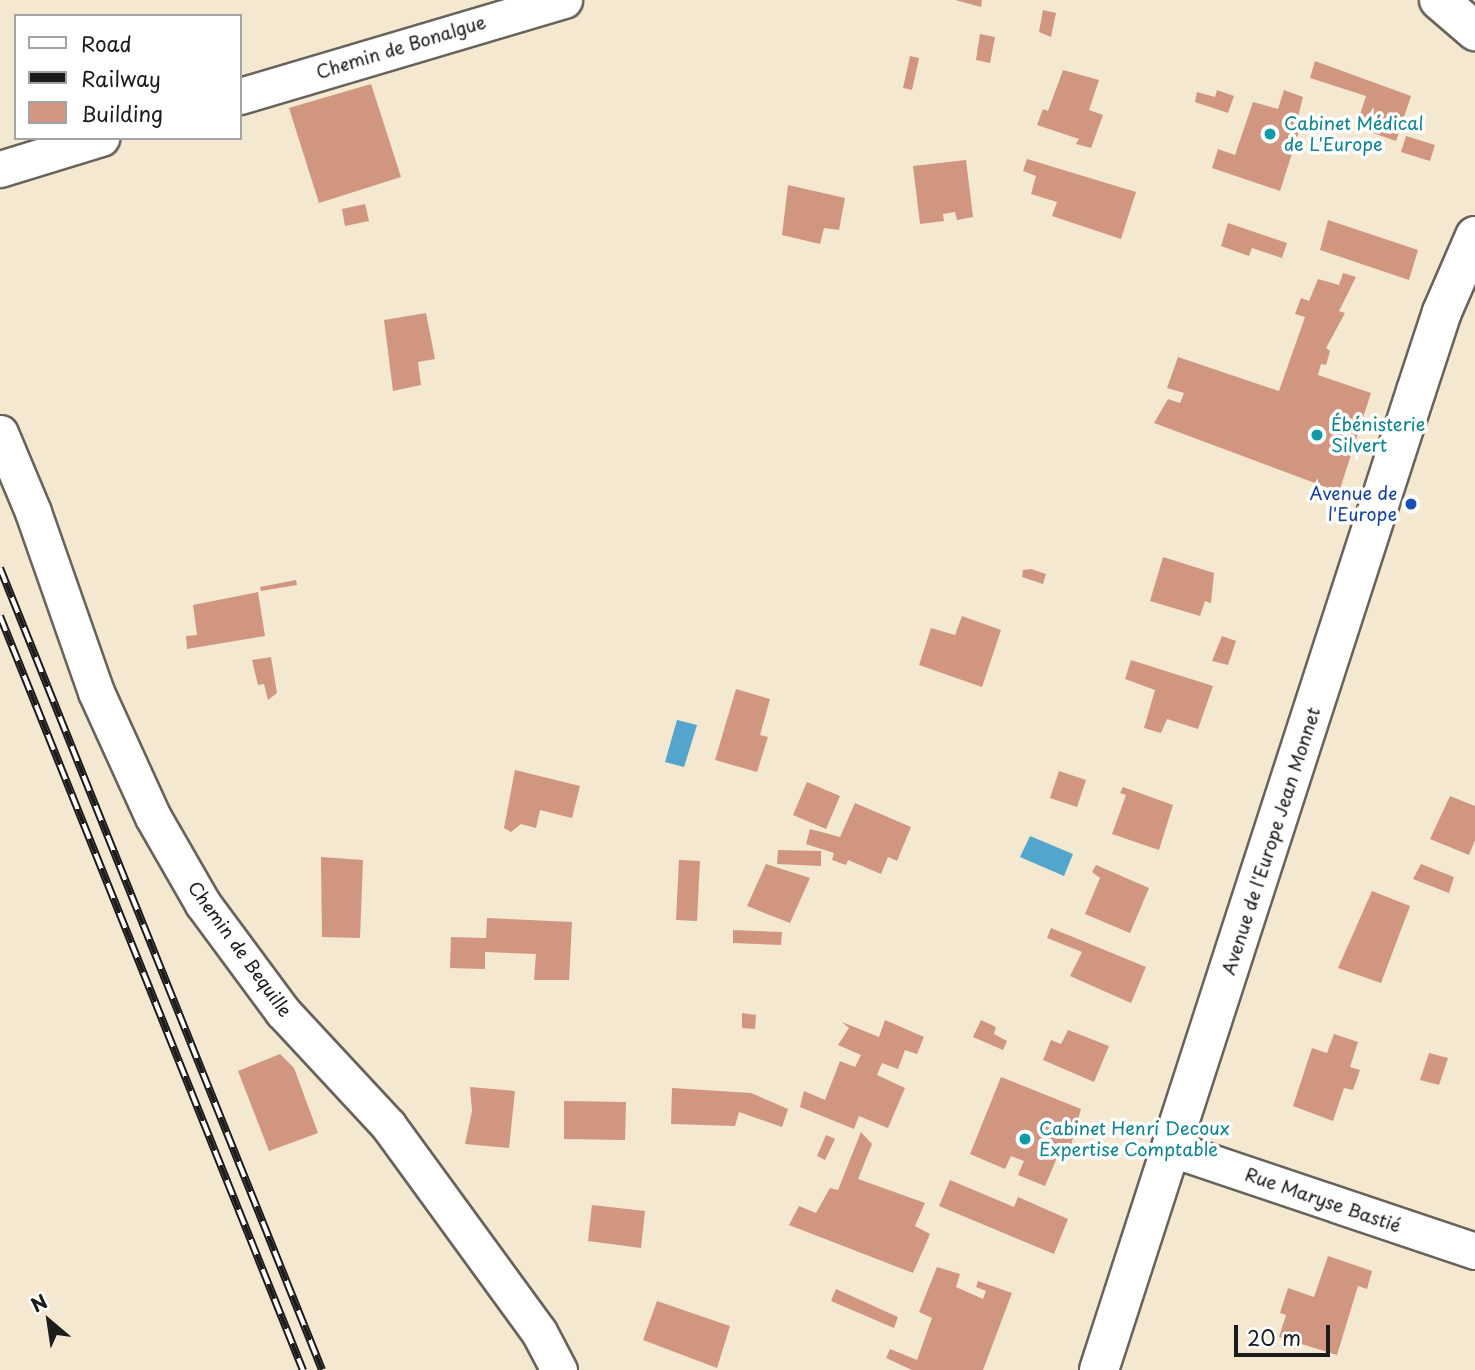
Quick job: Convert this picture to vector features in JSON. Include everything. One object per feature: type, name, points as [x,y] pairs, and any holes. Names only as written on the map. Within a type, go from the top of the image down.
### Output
[{"type":"main road","points":[[1440,0],[1475,4]]},
{"type":"main road","points":[[1440,0],[1475,31]]},
{"type":"main road","name":"Avenue de l'Europe Jean Monnet","points":[[1099,1370],[1442,312],[1475,236]]},
{"type":"main road","name":"Avenue de l'Europe Jean Monnet","points":[[1442,312],[1475,279]]},
{"type":"street","name":"Chemin de Bonalgue","points":[[242,95],[564,0]]},
{"type":"street","points":[[0,169],[95,140]]},
{"type":"street","name":"Chemin de Bequille","points":[[0,433],[33,512],[96,692],[153,817],[203,904],[283,1012],[388,1125],[539,1332],[559,1370]]},
{"type":"street","name":"Rue Maryse Bastié","points":[[1172,1149],[1475,1251]]},
{"type":"water","points":[[677,720],[697,725],[684,767],[665,762]]},
{"type":"water","points":[[1030,836],[1073,854],[1064,876],[1020,857]]},
{"type":"building","points":[[955,0],[982,0],[981,7]]},
{"type":"building","points":[[1043,10],[1056,13],[1051,37],[1039,32]]},
{"type":"building","points":[[980,34],[995,37],[990,63],[976,60]]},
{"type":"building","points":[[910,56],[919,58],[912,90],[903,88]]},
{"type":"building","points":[[1315,61],[1411,96],[1396,141],[1356,127],[1366,96],[1310,78]]},
{"type":"building","points":[[1063,70],[1099,80],[1089,110],[1103,115],[1091,148],[1076,144],[1079,139],[1037,125],[1043,109],[1048,111]]},
{"type":"building","points":[[371,84],[401,177],[319,203],[289,108]]},
{"type":"building","points":[[1217,90],[1234,96],[1228,113],[1195,102],[1197,92],[1215,97]]},
{"type":"building","name":"Cabinet Médical de L'Europe","points":[[1284,90],[1303,97],[1298,117],[1303,119],[1280,191],[1212,168],[1218,149],[1235,155],[1253,102],[1278,109]]},
{"type":"building","points":[[1406,136],[1435,145],[1430,161],[1401,152]]},
{"type":"building","points":[[1027,159],[1136,192],[1121,239],[1052,216],[1057,202],[1031,194],[1036,176],[1023,171]]},
{"type":"building","points":[[966,160],[973,217],[957,220],[955,212],[943,214],[944,221],[920,224],[913,166]]},
{"type":"building","points":[[788,185],[845,198],[839,230],[824,228],[820,244],[782,235]]},
{"type":"building","points":[[365,204],[369,221],[345,226],[342,209]]},
{"type":"building","points":[[1328,220],[1418,250],[1409,280],[1320,250]]},
{"type":"building","points":[[1228,223],[1287,243],[1282,258],[1252,248],[1249,256],[1221,246]]},
{"type":"building","points":[[1343,273],[1356,277],[1339,311],[1345,313],[1326,348],[1330,351],[1326,365],[1321,364],[1318,375],[1371,393],[1339,492],[1154,423],[1168,399],[1180,403],[1184,393],[1167,388],[1178,357],[1279,391],[1305,317],[1295,314],[1301,298],[1309,301],[1318,279],[1339,285]]},
{"type":"building","points":[[426,313],[435,359],[418,362],[421,385],[393,391],[384,320]]},
{"type":"building","points":[[1163,557],[1214,573],[1211,603],[1205,601],[1200,616],[1150,601]]},
{"type":"building","points":[[1031,569],[1046,574],[1043,584],[1022,577],[1023,570]]},
{"type":"building","points":[[296,580],[297,585],[261,591],[260,587]]},
{"type":"building","points":[[258,592],[265,636],[187,649],[186,636],[197,635],[193,605]]},
{"type":"building","points":[[962,616],[1001,630],[982,687],[919,665],[931,628],[955,635]]},
{"type":"building","points":[[1222,636],[1236,641],[1228,665],[1212,661]]},
{"type":"building","points":[[271,657],[277,693],[268,700],[264,684],[258,685],[252,660]]},
{"type":"building","points":[[1131,660],[1213,686],[1198,729],[1167,719],[1161,733],[1144,728],[1155,690],[1125,679]]},
{"type":"building","points":[[736,689],[770,699],[760,735],[768,737],[757,772],[715,760]]},
{"type":"building","points":[[515,770],[580,786],[572,818],[540,810],[536,828],[521,824],[511,832],[504,828]]},
{"type":"building","points":[[1059,771],[1086,780],[1077,807],[1050,798]]},
{"type":"building","points":[[807,782],[840,796],[826,829],[793,815]]},
{"type":"building","points":[[1123,787],[1173,805],[1159,850],[1112,834],[1126,795],[1120,793]]},
{"type":"building","points":[[1450,796],[1475,806],[1475,840],[1469,855],[1430,839]]},
{"type":"building","points":[[855,803],[911,827],[897,861],[888,857],[881,874],[848,860],[846,865],[832,860],[834,853],[806,844],[810,829],[840,837]]},
{"type":"building","points":[[778,850],[821,851],[821,866],[777,864]]},
{"type":"building","points":[[321,857],[363,860],[360,938],[322,937]]},
{"type":"building","points":[[679,860],[700,861],[697,921],[676,920]]},
{"type":"building","points":[[766,864],[810,878],[790,923],[747,906]]},
{"type":"building","points":[[1421,864],[1454,877],[1449,893],[1413,879]]},
{"type":"building","points":[[1096,865],[1149,888],[1130,933],[1085,914],[1100,878],[1092,872]]},
{"type":"building","points":[[1372,891],[1410,906],[1381,983],[1338,968]]},
{"type":"building","points":[[487,918],[572,922],[569,980],[534,980],[536,954],[485,952],[485,969],[450,968],[451,937],[486,938]]},
{"type":"building","points":[[1051,928],[1146,967],[1131,1003],[1070,976],[1082,952],[1047,938]]},
{"type":"building","points":[[733,930],[782,932],[781,945],[733,943]]},
{"type":"building","points":[[742,1013],[756,1015],[755,1029],[742,1028]]},
{"type":"building","points":[[885,1020],[924,1037],[917,1054],[905,1050],[898,1069],[882,1063],[877,1075],[905,1088],[888,1128],[859,1116],[854,1129],[800,1107],[804,1091],[825,1100],[840,1061],[855,1067],[861,1055],[838,1045],[849,1028],[842,1022],[879,1037]]},
{"type":"building","points":[[981,1020],[996,1027],[994,1034],[1007,1041],[1003,1050],[973,1037]]},
{"type":"building","points":[[1068,1030],[1109,1046],[1094,1082],[1043,1060],[1051,1040],[1061,1044]]},
{"type":"building","points":[[1334,1034],[1358,1042],[1350,1067],[1360,1070],[1353,1090],[1344,1088],[1333,1121],[1293,1106],[1312,1048],[1327,1053]]},
{"type":"building","points":[[1429,1053],[1448,1058],[1439,1085],[1420,1080]]},
{"type":"building","points":[[280,1054],[294,1068],[318,1133],[269,1151],[238,1071]]},
{"type":"building","name":"Cabinet Henri Decoux Expertise Comptable","points":[[1001,1077],[1081,1109],[1069,1152],[1061,1148],[1045,1186],[1018,1175],[1024,1161],[1011,1156],[1005,1169],[970,1154]]},
{"type":"building","points":[[470,1087],[515,1091],[509,1148],[465,1144],[472,1111]]},
{"type":"building","points":[[672,1088],[751,1093],[788,1109],[782,1127],[739,1112],[735,1126],[671,1124]]},
{"type":"building","points":[[564,1101],[626,1102],[625,1140],[564,1139]]},
{"type":"building","points":[[861,1132],[872,1144],[858,1179],[925,1203],[915,1226],[930,1234],[913,1273],[789,1225],[799,1206],[816,1213],[830,1188],[838,1190]]},
{"type":"building","points":[[826,1135],[835,1139],[825,1160],[817,1156]]},
{"type":"building","points":[[950,1180],[1014,1207],[1018,1197],[1068,1219],[1054,1254],[939,1206]]},
{"type":"building","points":[[592,1205],[645,1211],[641,1248],[588,1241]]},
{"type":"building","points":[[1328,1256],[1372,1271],[1367,1289],[1358,1286],[1337,1355],[1279,1337],[1286,1315],[1280,1313],[1288,1288],[1314,1297]]},
{"type":"building","points":[[937,1267],[960,1274],[956,1287],[983,1299],[986,1291],[976,1287],[978,1281],[1012,1293],[983,1370],[912,1370],[886,1358],[890,1349],[917,1360],[932,1318],[919,1312]]},
{"type":"building","points":[[836,1289],[898,1317],[894,1328],[831,1301]]},
{"type":"building","points":[[657,1301],[730,1326],[717,1368],[643,1340]]},
{"type":"railway","points":[[0,568],[322,1370]]},
{"type":"railway","points":[[0,616],[303,1370]]},
{"type":"place","name":"Cabinet Médical de L'Europe","points":[[1270,134]]},
{"type":"place","name":"Ébénisterie Silvert","points":[[1317,435]]},
{"type":"place","name":"Avenue de l'Europe","points":[[1411,504]]},
{"type":"place","name":"Cabinet Henri Decoux Expertise Comptable","points":[[1025,1139]]}]
